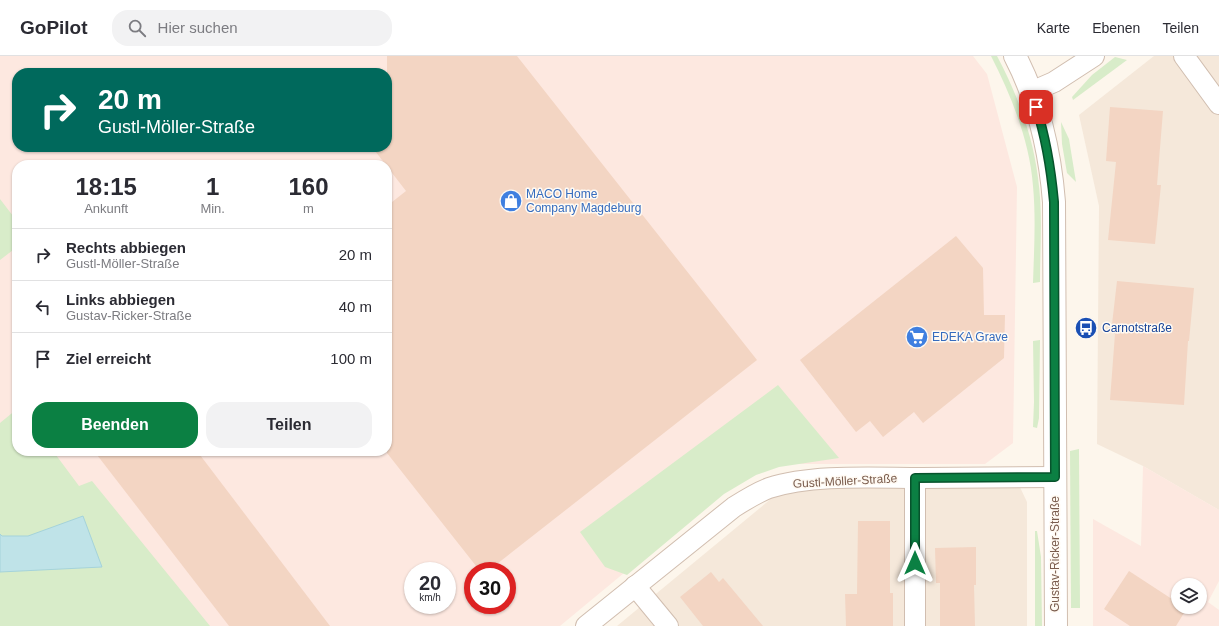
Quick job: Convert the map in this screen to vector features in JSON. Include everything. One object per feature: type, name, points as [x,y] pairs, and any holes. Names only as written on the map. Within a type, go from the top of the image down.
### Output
[{"type":"street","name":"Gustav-Ricker-Straße","points":[[1015,56],[1031,92],[1045,136],[1052,174],[1054,202],[1056,626]]},
{"type":"street","points":[[1031,92],[1054,82],[1094,56]]},
{"type":"street","points":[[1184,56],[1219,104]]},
{"type":"street","name":"Gustl-Möller-Straße","points":[[586,626],[734,507],[756,494],[781,485],[813,480],[868,478],[1055,477]]},
{"type":"street","points":[[915,478],[915,626]]},
{"type":"street","points":[[635,586],[668,626]]},
{"type":"shaded area","points":[[0,56],[973,56],[987,74],[1017,187],[1013,443],[985,464],[778,464],[729,486],[560,626],[0,626]]},
{"type":"shaded area","points":[[1154,56],[1219,56],[1219,510],[1143,466],[1097,444],[1099,206],[1079,115]]},
{"type":"shaded area","points":[[1143,466],[1219,510],[1219,581],[1208,602],[1219,610],[1219,626],[1093,626],[1093,519],[1141,546]]},
{"type":"shaded area","points":[[1018,483],[1027,502],[1027,626],[617,626],[783,489]]},
{"type":"green space","points":[[991,56],[997,56],[1011,85],[1023,115],[1036,162],[1040,191],[1040,282],[1033,283],[1034,210],[1033,186],[1028,153],[1024,136],[1006,87]]},
{"type":"green space","points":[[1115,57],[1127,60],[1073,100],[1072,97],[1092,75]]},
{"type":"green space","points":[[1061,122],[1069,139],[1076,182],[1067,173],[1062,144]]},
{"type":"green space","points":[[0,199],[12,215],[12,251],[0,260]]},
{"type":"green space","points":[[1040,340],[1039,418],[1037,428],[1033,427],[1033,341]]},
{"type":"green space","points":[[778,385],[839,458],[779,467],[756,475],[724,494],[627,575],[605,567],[580,532]]},
{"type":"green space","points":[[12,413],[12,456],[57,456],[79,486],[92,481],[210,626],[0,626],[0,423]]},
{"type":"green space","points":[[1079,449],[1080,608],[1071,608],[1070,451]]},
{"type":"green space","points":[[1035,531],[1037,531],[1041,557],[1042,626],[1035,626]]},
{"type":"water","points":[[83,516],[102,567],[0,572],[0,534],[2,536],[28,536]]},
{"type":"building","points":[[387,56],[517,56],[757,360],[499,562],[473,562],[389,456],[392,456],[392,202],[406,191],[392,173],[392,160],[382,160],[376,152],[392,152],[392,68],[387,68]]},
{"type":"building","points":[[1110,107],[1163,111],[1157,185],[1161,185],[1155,244],[1108,240],[1116,162],[1106,161]]},
{"type":"building","name":"EDEKA Grave","points":[[956,236],[983,268],[984,315],[1005,315],[1004,358],[923,423],[914,412],[883,437],[870,421],[856,432],[800,360]]},
{"type":"building","points":[[1117,281],[1194,288],[1188,341],[1184,405],[1110,400],[1115,334],[1111,333]]},
{"type":"building","points":[[98,456],[201,456],[330,626],[229,626]]},
{"type":"building","points":[[858,521],[890,521],[890,593],[893,593],[893,626],[846,626],[845,594],[857,594]]},
{"type":"building","points":[[976,547],[976,585],[974,585],[975,626],[940,626],[940,583],[936,583],[935,548]]},
{"type":"building","points":[[1129,571],[1171,598],[1171,614],[1183,614],[1176,626],[1130,626],[1104,609]]},
{"type":"building","points":[[711,572],[719,582],[723,578],[763,626],[703,626],[680,597]]},
{"type":"place","name":"MACO Home Company Magdeburg","points":[[511,201]]},
{"type":"place","name":"Carnotstraße","points":[[1086,328]]},
{"type":"place","name":"EDEKA Grave","points":[[917,337]]},
{"type":"route","points":[[915,563],[915,478],[1055,477],[1054,202],[1052,174],[1045,136],[1036,107]]}]
